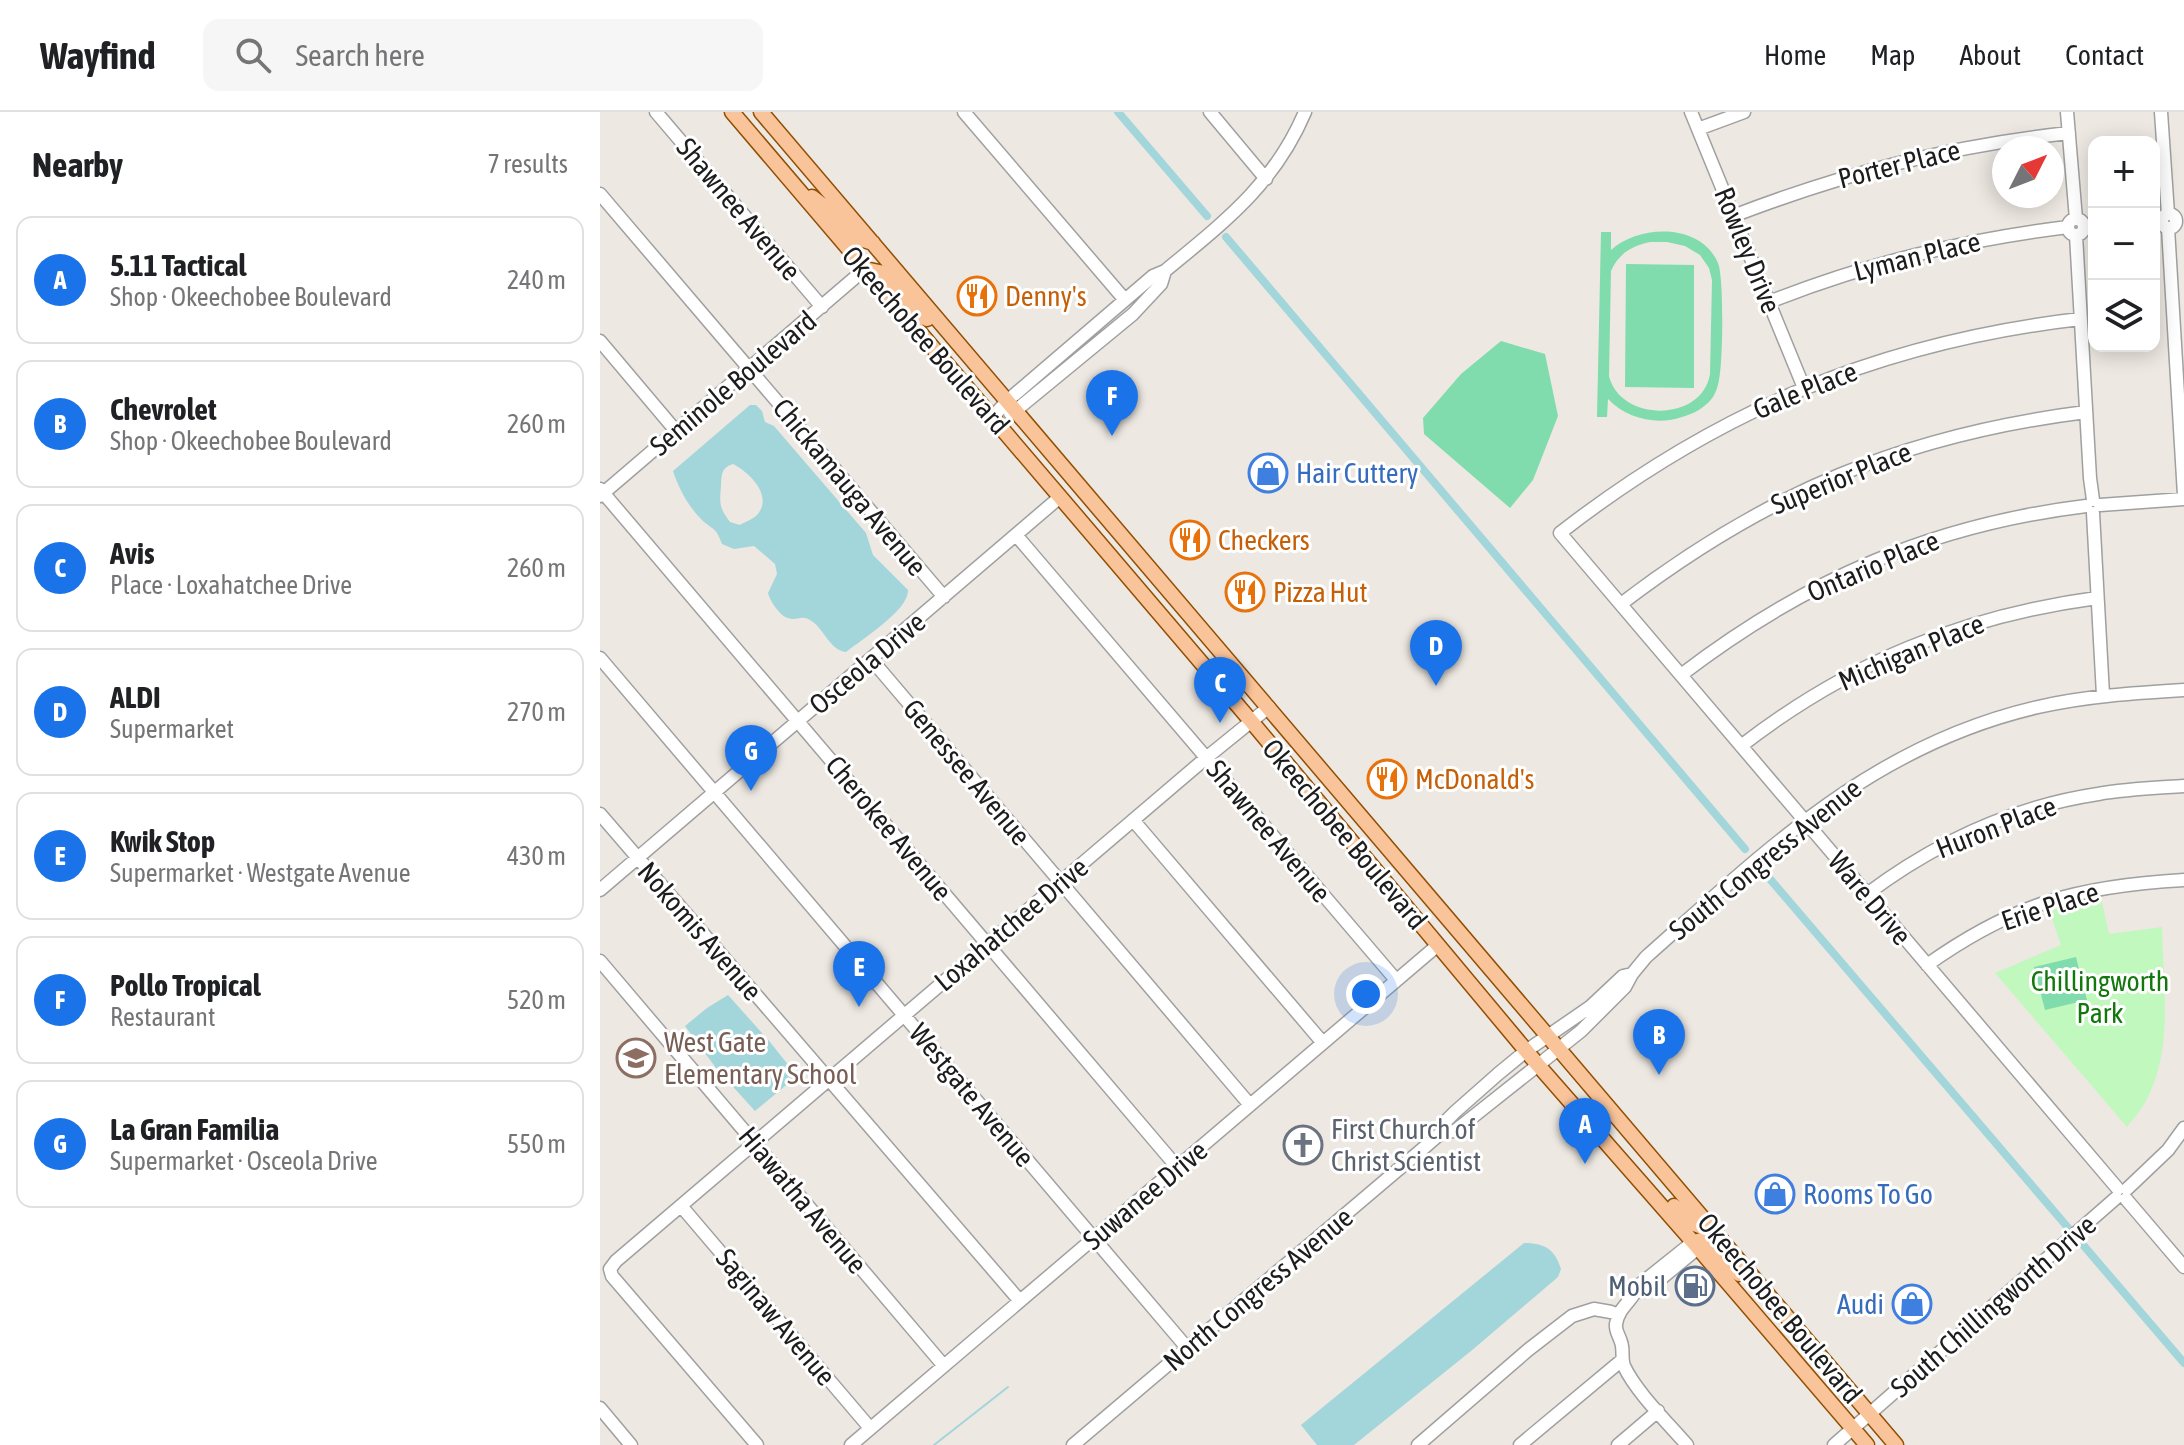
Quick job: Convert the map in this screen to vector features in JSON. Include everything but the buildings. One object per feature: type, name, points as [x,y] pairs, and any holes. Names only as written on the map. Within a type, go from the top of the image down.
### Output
[{"type":"main road","name":"Okeechobee Boulevard","points":[[732,112],[1251,721],[1526,1051],[1867,1445]]},
{"type":"main road","name":"Okeechobee Boulevard","points":[[761,112],[1896,1445]]},
{"type":"main road","points":[[787,177],[826,208],[851,236],[873,243]]},
{"type":"main road","points":[[865,269],[884,273],[921,315],[953,338]]},
{"type":"main road","points":[[1651,1194],[1666,1197],[1683,1217],[1694,1224],[1702,1227],[1708,1224]]},
{"type":"main road","points":[[1696,1245],[1702,1240],[1707,1242],[1750,1286],[1762,1287]]},
{"type":"street","name":"Shawnee Avenue","points":[[656,112],[822,307]]},
{"type":"street","points":[[964,112],[1125,300]]},
{"type":"street","points":[[1210,112],[1266,179]]},
{"type":"street","points":[[1011,406],[1089,331],[1233,214],[1266,179],[1287,150],[1305,112]]},
{"type":"street","name":"Rowley Drive","points":[[1691,112],[1804,388]]},
{"type":"street","points":[[1698,129],[1744,112]]},
{"type":"street","points":[[2067,112],[2080,226],[2080,319],[2103,695]]},
{"type":"street","points":[[2161,112],[2178,313],[2184,497]]},
{"type":"street","name":"Porter Place","points":[[1733,216],[1789,194],[1894,163],[1983,144],[2069,133]]},
{"type":"street","name":"Chickamauga Avenue","points":[[600,194],[944,597]]},
{"type":"street","name":"Lyman Place","points":[[1769,302],[1899,257],[1985,238],[2080,226]]},
{"type":"street","name":"Seminole Boulevard","points":[[601,493],[865,269]]},
{"type":"street","points":[[992,418],[1085,354],[1133,314],[1161,284],[1165,271]]},
{"type":"street","name":"Gale Place","points":[[1560,533],[1628,483],[1687,446],[1804,388],[1867,364],[1958,339],[2080,319]]},
{"type":"street","points":[[1085,354],[1084,343],[1089,331]]},
{"type":"street","points":[[600,341],[676,431]]},
{"type":"street","name":"Superior Place","points":[[1621,604],[1720,534],[1790,496],[1840,474],[1891,454],[1968,432],[2086,412]]},
{"type":"street","name":"Cherokee Avenue","points":[[601,493],[1177,1167]]},
{"type":"street","name":"Osceola Drive","points":[[600,890],[1060,497]]},
{"type":"street","name":"Ontario Place","points":[[1681,675],[1772,612],[1827,582],[1908,547],[2017,517],[2184,497]]},
{"type":"street","name":"Ware Drive","points":[[1560,533],[2184,1267]]},
{"type":"street","name":"Shawnee Avenue","points":[[1016,535],[1396,980]]},
{"type":"street","name":"Michigan Place","points":[[1741,746],[1815,694],[1901,650],[1993,618],[2097,598]]},
{"type":"street","name":"Westgate Avenue","points":[[600,658],[1188,1349]]},
{"type":"street","name":"Genessee Avenue","points":[[871,659],[1250,1105]]},
{"type":"street","name":"South Congress Avenue","points":[[1560,1050],[1625,987],[1646,957],[1804,820],[1858,782],[1937,740],[2007,715],[2103,695],[2184,690]]},
{"type":"street","name":"Loxahatchee Drive","points":[[757,1445],[612,1276],[610,1269],[987,944],[1269,707]]},
{"type":"street","name":"Huron Place","points":[[1867,894],[1928,853],[2010,815],[2097,794],[2184,786]]},
{"type":"street","name":"Nokomis Avenue","points":[[600,814],[1020,1301]]},
{"type":"street","points":[[1133,820],[1323,1043]]},
{"type":"street","name":"Erie Place","points":[[1927,965],[1989,926],[2051,900],[2114,885],[2184,880]]},
{"type":"street","name":"Suwanee Drive","points":[[851,1445],[1438,945]]},
{"type":"street","name":"Hiawatha Avenue","points":[[600,961],[944,1366]]},
{"type":"street","name":"South Congress Avenue","points":[[1548,1037],[1590,1007],[1623,976],[1632,974]]},
{"type":"street","name":"North Congress Avenue","points":[[1073,1445],[1442,1132],[1455,1112],[1526,1051],[1548,1037]]},
{"type":"street","name":"North Congress Avenue","points":[[1442,1132],[1455,1131],[1560,1050]]},
{"type":"street","name":"South Chillingworth Drive","points":[[1834,1445],[2122,1194],[2168,1150],[2184,1128]]},
{"type":"street","name":"Saginaw Avenue","points":[[682,1207],[870,1428]]},
{"type":"street","points":[[1687,1445],[1633,1381],[1622,1360],[1622,1344],[1616,1330],[1623,1305],[1638,1286],[1696,1245]]},
{"type":"street","points":[[1418,1445],[1572,1316],[1594,1309],[1619,1315]]},
{"type":"street","points":[[1520,1445],[1622,1360]]},
{"type":"street","points":[[600,1408],[631,1445]]},
{"type":"street","points":[[1618,1445],[1658,1411]]},
{"type":"green space","points":[[1601,232],[1611,232],[1611,250],[1623,241],[1653,232],[1684,234],[1698,240],[1710,250],[1720,271],[1720,370],[1713,397],[1694,413],[1662,421],[1629,414],[1608,399],[1607,417],[1597,417]],"holes":[[[1650,242],[1685,246],[1700,255],[1709,268],[1712,280],[1710,374],[1704,390],[1692,401],[1661,411],[1644,409],[1628,402],[1616,391],[1609,376],[1611,271],[1618,259],[1632,248]]]},
{"type":"green space","points":[[1626,264],[1694,265],[1694,388],[1625,387]]},
{"type":"green space","points":[[1501,341],[1545,354],[1558,416],[1533,480],[1510,508],[1424,434],[1423,418],[1461,374]]},
{"type":"green space","name":"Chillingworth Park","points":[[2101,898],[2109,934],[2162,927],[2164,1038],[2155,1081],[2146,1101],[2127,1127],[1995,973],[2061,945],[2049,910]]},
{"type":"green space","points":[[2076,957],[2087,1000],[2045,1010],[2034,967]]},
{"type":"water","points":[[750,405],[756,405],[762,411],[765,422],[774,426],[866,533],[873,555],[908,590],[906,598],[883,624],[846,652],[840,651],[813,622],[805,618],[788,618],[779,611],[768,593],[777,574],[775,564],[754,546],[734,549],[722,544],[716,532],[688,503],[673,471]],"holes":[[[733,464],[757,485],[763,500],[757,515],[740,525],[730,522],[720,500],[724,470]]]},
{"type":"water","points":[[728,995],[797,1076],[755,1111],[716,1068],[685,1026]]},
{"type":"water","points":[[1524,1243],[1537,1244],[1552,1252],[1561,1269],[1558,1277],[1354,1445],[1317,1445],[1301,1425]]},
{"type":"waterway","points":[[1118,112],[1207,216]]},
{"type":"waterway","points":[[1226,237],[1745,849]]},
{"type":"waterway","points":[[1764,872],[2070,1230]]},
{"type":"waterway","points":[[2078,1239],[2184,1363]]},
{"type":"waterway","points":[[934,1445],[1008,1387]]},
{"type":"place","name":"Denny's","points":[[977,296]]},
{"type":"place","name":"Pollo Tropical","points":[[1112,436]]},
{"type":"place","name":"Hair Cuttery","points":[[1268,473]]},
{"type":"place","name":"Checkers","points":[[1190,540]]},
{"type":"place","name":"Pizza Hut","points":[[1245,592]]},
{"type":"place","name":"ALDI","points":[[1436,686]]},
{"type":"place","name":"Avis","points":[[1220,723]]},
{"type":"place","name":"McDonald's","points":[[1387,779]]},
{"type":"place","name":"La Gran Familia","points":[[751,791]]},
{"type":"place","name":"Kwik Stop","points":[[859,1007]]},
{"type":"place","name":"West Gate Elementary School","points":[[636,1058]]},
{"type":"place","name":"Chevrolet","points":[[1659,1075]]},
{"type":"place","name":"First Church of Christ Scientist","points":[[1303,1145]]},
{"type":"place","name":"5.11 Tactical","points":[[1585,1164]]},
{"type":"place","name":"Rooms To Go","points":[[1775,1194]]},
{"type":"place","name":"Mobil","points":[[1695,1286]]},
{"type":"place","name":"Audi","points":[[1912,1304]]}]
